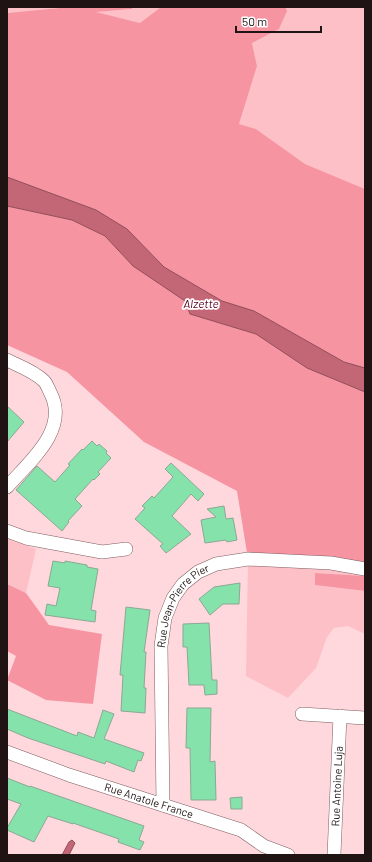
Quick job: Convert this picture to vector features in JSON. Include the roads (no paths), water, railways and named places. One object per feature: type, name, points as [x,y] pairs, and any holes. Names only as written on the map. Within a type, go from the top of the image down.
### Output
[{"type":"street","points":[[7,360],[27,369],[45,382],[55,401],[56,422],[47,442],[7,487]]},
{"type":"street","points":[[7,531],[26,538],[102,552],[126,549]]},
{"type":"street","name":"Rue Jean-Pierre Pier","points":[[163,805],[161,646],[165,618],[173,598],[183,584],[198,572],[216,564],[248,559],[331,563],[365,569]]},
{"type":"street","points":[[302,714],[365,718]]},
{"type":"street","name":"Rue Antoine Luja","points":[[334,855],[340,716]]},
{"type":"street","name":"Rue Anatole France","points":[[7,752],[69,775],[241,830],[264,846],[288,855]]},
{"type":"water","name":"Alzette","points":[[7,177],[96,210],[127,229],[164,267],[222,301],[254,311],[344,362],[365,368],[365,392],[307,368],[256,334],[190,314],[185,301],[133,266],[105,236],[72,220],[7,206]]},
{"type":"water","points":[[72,840],[75,843],[69,855],[62,855],[69,842]]}]
